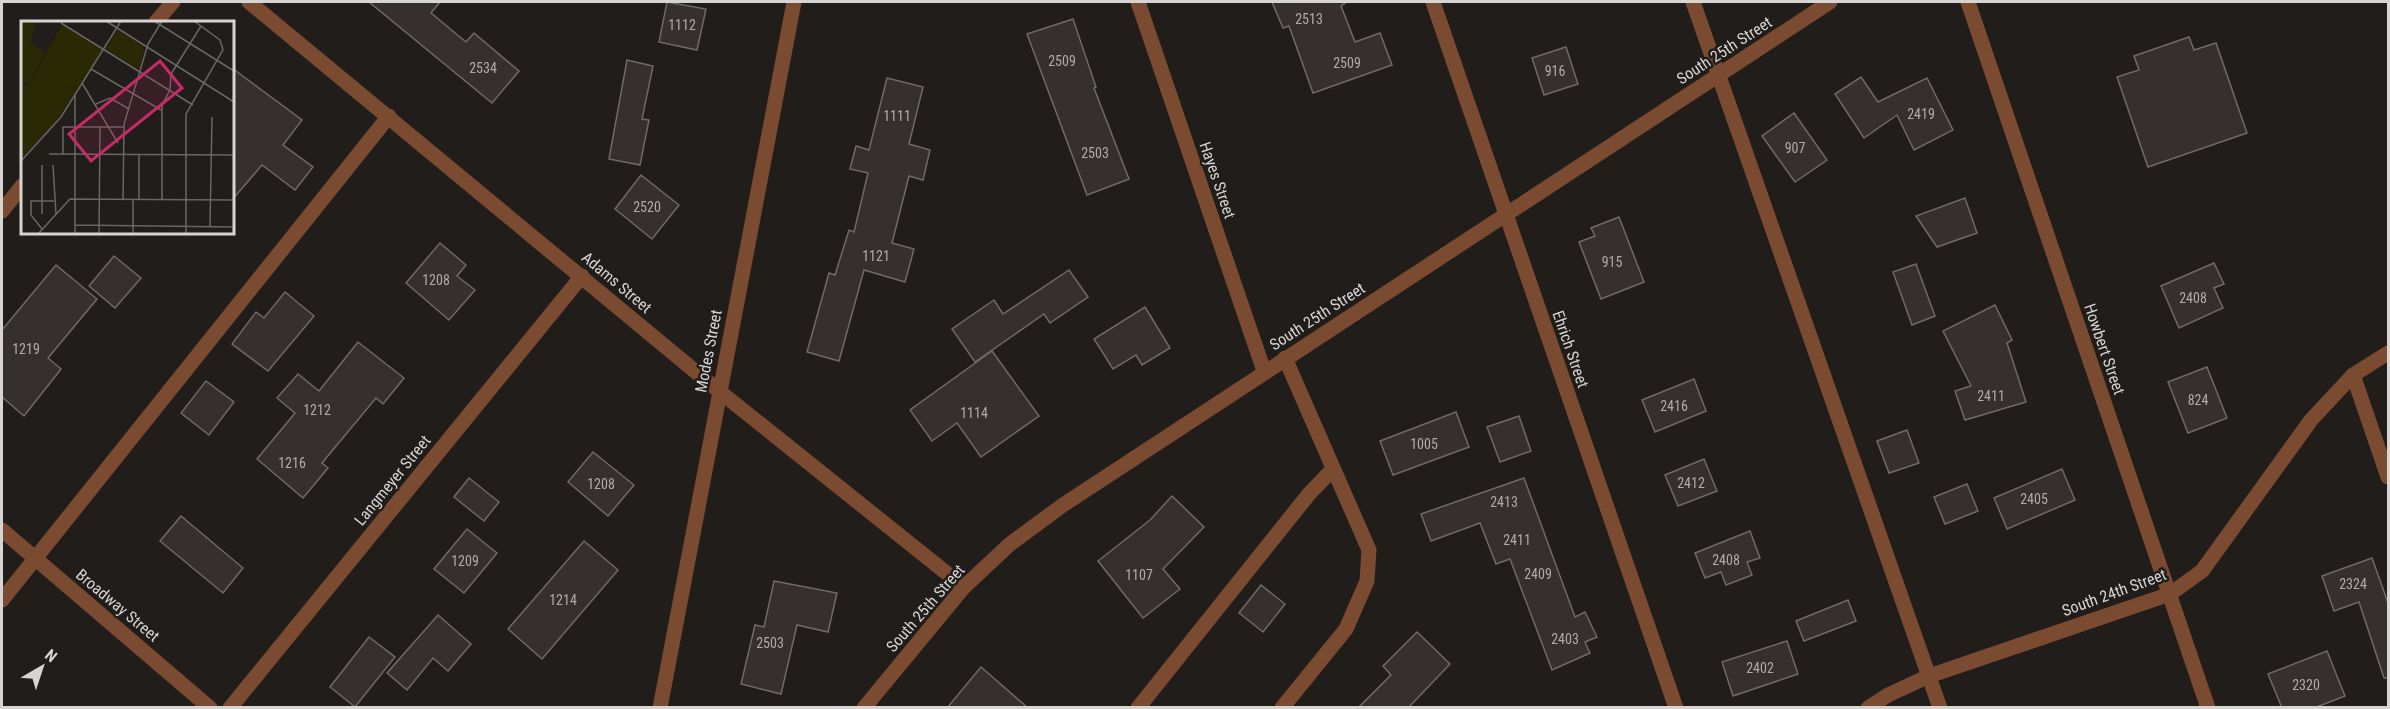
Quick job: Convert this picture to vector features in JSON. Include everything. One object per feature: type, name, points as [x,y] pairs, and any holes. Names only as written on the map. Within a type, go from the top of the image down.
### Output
[{"type":"street","points":[[157,21],[174,2]]},
{"type":"street","name":"Adams Street","points":[[249,2],[719,391],[964,587]]},
{"type":"street","name":"Modes Street","points":[[660,708],[794,2]]},
{"type":"street","name":"Hayes Street","points":[[1138,2],[1264,371]]},
{"type":"street","name":"Ehrich Street","points":[[1433,2],[1676,708]]},
{"type":"street","points":[[1693,2],[1940,708]]},
{"type":"street","name":"South 25th Street","points":[[864,708],[964,587],[1010,544],[1063,505],[1264,371],[1507,215],[1830,2]]},
{"type":"street","name":"Howbert Street","points":[[1968,2],[2208,708]]},
{"type":"street","points":[[2,600],[389,116]]},
{"type":"street","points":[[2,211],[21,187]]},
{"type":"street","name":"Langmeyer Street","points":[[230,708],[582,276]]},
{"type":"street","name":"South 24th Street","points":[[1868,708],[1887,695],[1929,676],[2170,594],[2202,571],[2311,420],[2353,375],[2388,353]]},
{"type":"street","points":[[1282,708],[1346,629],[1367,581],[1369,550],[1285,358]]},
{"type":"street","points":[[2353,375],[2388,477]]},
{"type":"street","points":[[1138,708],[1309,494],[1333,469]]},
{"type":"street","name":"Broadway Street","points":[[2,530],[210,708]]},
{"type":"building","points":[[369,2],[440,2],[431,13],[466,42],[474,33],[519,71],[492,103]]},
{"type":"building","points":[[667,2],[706,9],[697,50],[659,42]]},
{"type":"building","points":[[1272,2],[1347,2],[1341,6],[1355,42],[1380,33],[1392,65],[1313,93],[1289,26],[1283,28]]},
{"type":"building","points":[[1073,19],[1096,87],[1094,88],[1129,179],[1087,195],[1027,34]]},
{"type":"building","points":[[2189,37],[2194,50],[2216,43],[2247,133],[2148,167],[2117,77],[2139,70],[2134,56]]},
{"type":"building","points":[[1566,47],[1578,84],[1544,95],[1532,58]]},
{"type":"building","points":[[627,60],[653,66],[642,119],[649,120],[640,165],[609,159]]},
{"type":"building","points":[[234,69],[302,120],[283,145],[313,167],[295,190],[262,165],[234,198]]},
{"type":"building","points":[[1861,77],[1878,102],[1927,78],[1953,130],[1914,150],[1897,115],[1864,138],[1835,94]]},
{"type":"building","points":[[887,78],[923,87],[909,144],[930,150],[923,180],[909,176],[892,243],[914,249],[905,282],[864,270],[839,361],[807,352],[829,273],[835,275],[849,230],[854,232],[868,173],[850,169],[856,146],[869,150]]},
{"type":"building","points":[[1794,113],[1827,160],[1795,182],[1762,136]]},
{"type":"building","points":[[641,175],[679,205],[652,239],[615,209]]},
{"type":"building","points":[[1965,198],[1977,233],[1937,247],[1916,216]]},
{"type":"building","points":[[1619,217],[1644,282],[1601,299],[1579,242],[1595,236],[1591,228]]},
{"type":"building","points":[[440,243],[466,265],[457,276],[475,290],[449,320],[406,283]]},
{"type":"building","points":[[114,256],[141,278],[115,308],[89,286]]},
{"type":"building","points":[[2214,263],[2224,284],[2214,288],[2223,308],[2179,328],[2161,286]]},
{"type":"building","points":[[1916,264],[1935,316],[1912,325],[1893,272]]},
{"type":"building","points":[[56,265],[97,299],[48,358],[61,369],[24,416],[2,397],[2,330]]},
{"type":"building","points":[[1069,270],[1088,297],[1050,323],[1044,314],[975,362],[952,329],[994,300],[1003,314]]},
{"type":"building","points":[[285,292],[314,316],[268,371],[232,344],[256,312],[264,318]]},
{"type":"building","points":[[1995,305],[2012,340],[2007,343],[2026,402],[1965,420],[1955,391],[1971,386],[1943,331]]},
{"type":"building","points":[[1145,307],[1170,348],[1142,365],[1136,355],[1113,369],[1094,339]]},
{"type":"building","points":[[358,342],[404,378],[383,404],[376,398],[322,463],[328,468],[303,498],[257,459],[295,413],[277,398],[298,374],[319,391]]},
{"type":"building","points":[[992,351],[1039,416],[981,457],[957,423],[932,441],[910,410]]},
{"type":"building","points":[[2207,367],[2227,418],[2188,433],[2168,382]]},
{"type":"building","points":[[1694,379],[1706,411],[1655,432],[1642,400]]},
{"type":"building","points":[[206,381],[234,402],[209,435],[181,413]]},
{"type":"building","points":[[1456,412],[1469,447],[1393,475],[1380,441]]},
{"type":"building","points":[[1519,416],[1531,451],[1500,462],[1487,427]]},
{"type":"building","points":[[1907,430],[1919,463],[1889,473],[1877,441]]},
{"type":"building","points":[[593,452],[634,485],[608,516],[568,482]]},
{"type":"building","points":[[1704,459],[1717,491],[1678,506],[1665,475]]},
{"type":"building","points":[[2062,469],[2075,500],[2007,529],[1994,498]]},
{"type":"building","points":[[469,478],[499,502],[484,521],[454,497]]},
{"type":"building","points":[[1524,478],[1575,617],[1585,612],[1597,637],[1585,642],[1590,653],[1552,670],[1510,559],[1496,564],[1480,523],[1431,541],[1421,514]]},
{"type":"building","points":[[1967,484],[1978,511],[1945,524],[1934,497]]},
{"type":"building","points":[[1172,496],[1204,527],[1163,569],[1180,589],[1143,618],[1098,561],[1150,520]]},
{"type":"building","points":[[181,516],[243,568],[223,593],[160,541]]},
{"type":"building","points":[[467,529],[497,553],[464,593],[434,569]]},
{"type":"building","points":[[1750,531],[1760,558],[1747,562],[1752,575],[1726,585],[1721,572],[1705,578],[1695,553]]},
{"type":"building","points":[[584,541],[618,570],[542,659],[508,629]]},
{"type":"building","points":[[2372,558],[2388,603],[2388,678],[2384,678],[2359,602],[2334,611],[2322,576]]},
{"type":"building","points":[[774,581],[837,593],[828,632],[797,625],[781,694],[741,684],[755,625],[764,627]]},
{"type":"building","points":[[1261,585],[1285,604],[1263,632],[1239,613]]},
{"type":"building","points":[[1848,600],[1856,621],[1804,641],[1796,621]]},
{"type":"building","points":[[438,615],[471,644],[448,671],[433,658],[407,690],[387,673]]},
{"type":"building","points":[[1417,632],[1450,664],[1408,708],[1358,708],[1391,675],[1383,666]]},
{"type":"building","points":[[369,637],[395,657],[355,707],[330,687]]},
{"type":"building","points":[[1787,641],[1798,674],[1733,696],[1722,662]]},
{"type":"building","points":[[2327,651],[2345,696],[2314,708],[2282,708],[2268,674]]},
{"type":"building","points":[[981,667],[1028,708],[947,708]]}]
